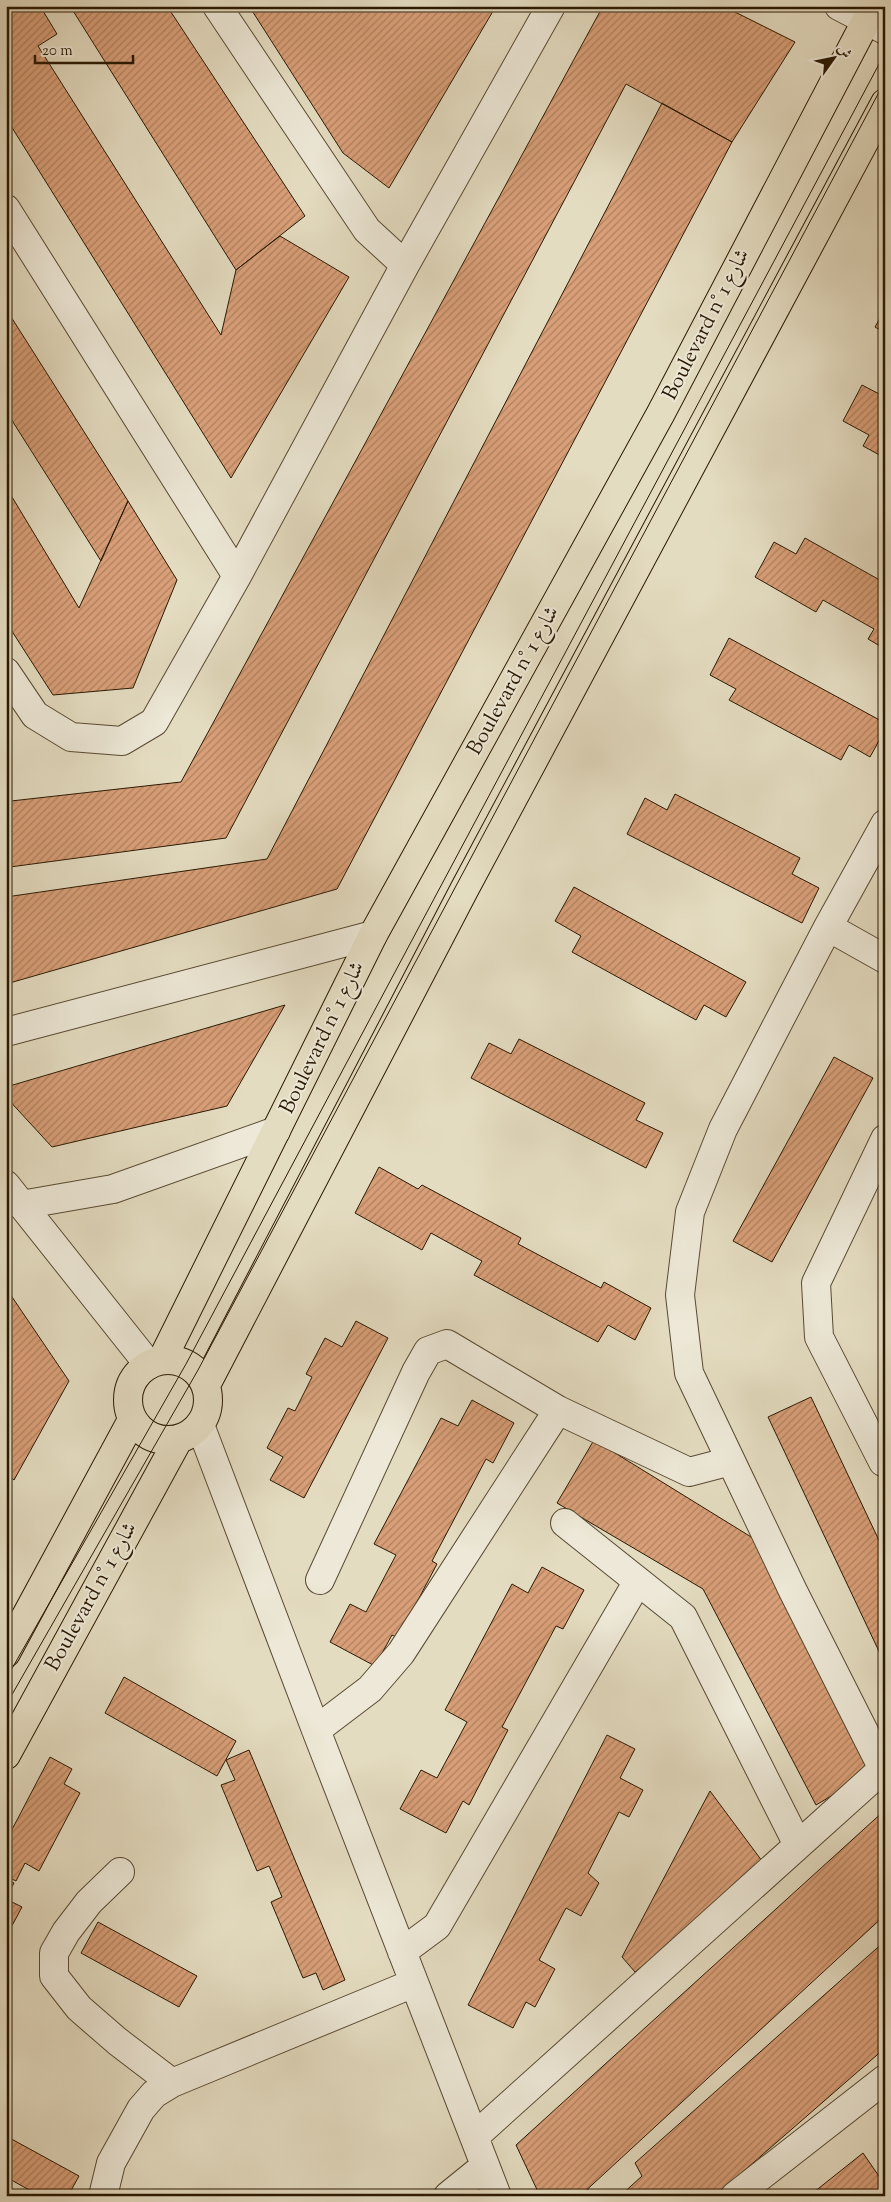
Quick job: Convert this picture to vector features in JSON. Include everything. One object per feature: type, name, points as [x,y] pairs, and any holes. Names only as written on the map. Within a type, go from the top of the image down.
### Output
[{"type":"main road","name":"Boulevard n° شارع 1","points":[[156,1362],[276,1132],[374,935],[875,19]]},
{"type":"main road","points":[[206,1385],[464,890],[885,103]]},
{"type":"main road","points":[[175,1360],[186,1364],[199,1373],[206,1385],[209,1399],[207,1413],[200,1425],[190,1435],[178,1440],[163,1441],[140,1430],[132,1420],[128,1407],[128,1394],[132,1382],[156,1362],[175,1360]]},
{"type":"main road","points":[[6,1653],[132,1420]]},
{"type":"main road","name":"Boulevard n° شارع 1","points":[[6,1755],[178,1440]]},
{"type":"street","points":[[217,6],[366,230],[405,264]]},
{"type":"street","points":[[6,672],[35,715],[71,737],[122,741],[154,722],[237,576],[405,264],[551,6]]},
{"type":"street","points":[[839,6],[875,19]]},
{"type":"street","points":[[6,209],[237,576]]},
{"type":"street","points":[[474,2137],[884,1768],[689,1373],[680,1295],[690,1212],[722,1129],[828,927],[885,824]]},
{"type":"street","points":[[828,927],[885,959]]},
{"type":"street","points":[[6,1032],[374,935]]},
{"type":"street","points":[[14,1195],[113,1189],[276,1132]]},
{"type":"street","points":[[884,1462],[819,1337],[816,1283],[885,1140]]},
{"type":"street","points":[[14,1195],[156,1362]]},
{"type":"street","points":[[320,1580],[412,1381],[428,1351],[447,1344],[558,1410],[689,1472],[731,1461]]},
{"type":"street","points":[[316,1730],[370,1688],[402,1654],[558,1410]]},
{"type":"street","points":[[200,1425],[497,2196]]},
{"type":"street","points":[[565,1523],[684,1617],[798,1845]]},
{"type":"street","points":[[402,1952],[437,1926],[638,1581]]},
{"type":"street","points":[[120,1872],[88,1902],[66,1932],[54,1953],[54,1976],[79,2008],[117,2042],[172,2083]]},
{"type":"street","points":[[104,2195],[111,2163],[141,2109],[154,2094],[172,2083],[414,1984]]},
{"type":"street","points":[[735,2196],[881,2093]]},
{"type":"street","points":[[448,2196],[485,2166]]},
{"type":"building","points":[[6,6],[40,6],[57,34],[38,46],[221,335],[236,270],[280,236],[349,277],[231,478],[6,118]]},
{"type":"building","points":[[70,6],[167,6],[305,216],[236,270]]},
{"type":"building","points":[[249,6],[496,6],[389,188],[343,153]]},
{"type":"building","points":[[603,6],[723,6],[795,42],[732,142],[626,84],[226,838],[10,867],[6,865],[6,806],[11,801],[181,782]]},
{"type":"building","points":[[662,103],[732,142],[337,889],[6,984],[6,897],[267,859]]},
{"type":"building","points":[[6,309],[128,501],[101,561],[6,411]]},
{"type":"building","points":[[885,309],[885,333],[875,327]]},
{"type":"building","points":[[862,385],[885,397],[885,458],[863,446],[869,435],[843,421]]},
{"type":"building","points":[[6,487],[79,608],[128,501],[177,580],[133,688],[53,695],[6,622]]},
{"type":"building","points":[[805,538],[885,583],[885,649],[868,639],[874,629],[823,600],[816,612],[755,577],[774,542],[796,554]]},
{"type":"building","points":[[729,638],[885,723],[885,730],[870,757],[849,745],[841,760],[729,700],[736,689],[710,675]]},
{"type":"building","points":[[6,793],[11,801],[6,806]]},
{"type":"building","points":[[675,794],[800,858],[792,874],[819,888],[802,923],[627,834],[645,798],[667,810]]},
{"type":"building","points":[[574,887],[746,982],[726,1017],[704,1005],[696,1020],[572,952],[581,936],[555,921]]},
{"type":"building","points":[[285,1005],[227,1106],[52,1147],[6,1097],[6,1087]]},
{"type":"building","points":[[519,1039],[645,1103],[636,1120],[663,1133],[646,1168],[471,1078],[489,1043],[511,1054]]},
{"type":"building","points":[[834,1057],[873,1078],[772,1262],[733,1241]]},
{"type":"building","points":[[379,1167],[418,1189],[422,1185],[521,1238],[518,1244],[601,1288],[604,1282],[651,1308],[635,1340],[608,1325],[598,1342],[474,1275],[482,1261],[431,1233],[422,1250],[355,1213]]},
{"type":"building","points":[[6,1288],[69,1381],[14,1480],[6,1474]]},
{"type":"building","points":[[356,1321],[388,1338],[304,1498],[270,1480],[283,1457],[267,1448],[288,1408],[295,1411],[312,1377],[306,1374],[325,1338],[342,1347]]},
{"type":"building","points":[[811,1397],[885,1553],[885,1664],[768,1417]]},
{"type":"building","points":[[472,1400],[514,1423],[493,1463],[486,1459],[432,1561],[437,1564],[398,1638],[392,1635],[375,1666],[330,1642],[350,1604],[366,1612],[396,1555],[374,1544],[441,1418],[458,1426]]},
{"type":"building","points":[[594,1440],[769,1548],[877,1769],[816,1805],[703,1589],[557,1503]]},
{"type":"building","points":[[542,1567],[584,1590],[563,1629],[556,1626],[502,1727],[508,1730],[469,1805],[463,1801],[446,1833],[400,1809],[421,1770],[437,1778],[467,1722],[445,1710],[512,1584],[528,1593]]},
{"type":"building","points":[[124,1677],[236,1741],[217,1776],[105,1713]]},
{"type":"building","points":[[607,1735],[635,1749],[620,1778],[643,1790],[629,1817],[619,1812],[588,1873],[599,1883],[581,1916],[566,1908],[539,1960],[555,1969],[535,2007],[526,2002],[513,2028],[468,2005]]},
{"type":"building","points":[[249,1750],[345,1980],[323,1990],[316,1973],[303,1978],[271,1902],[282,1897],[269,1866],[257,1871],[221,1785],[235,1780],[226,1760]]},
{"type":"building","points":[[50,1757],[72,1769],[64,1784],[80,1793],[39,1871],[25,1863],[16,1881],[6,1876],[6,1841]]},
{"type":"building","points":[[710,1791],[765,1865],[635,1972],[622,1957]]},
{"type":"building","points":[[885,1810],[885,1915],[580,2196],[540,2196],[516,2145]]},
{"type":"building","points":[[6,1879],[14,1883],[6,1898]]},
{"type":"building","points":[[6,1899],[22,1907],[6,1937]]},
{"type":"building","points":[[98,1922],[197,1976],[179,2007],[81,1953]]},
{"type":"building","points":[[885,1941],[885,2048],[715,2196],[620,2196],[642,2176],[635,2163]]},
{"type":"building","points":[[6,2136],[79,2176],[68,2196],[40,2196],[6,2177]]},
{"type":"building","points":[[863,2153],[885,2185],[885,2196],[809,2196]]},
{"type":"building","points":[[588,2189],[593,2196],[580,2196]]},
{"type":"tram line","points":[[6,1679],[186,1364],[885,53]]},
{"type":"tram line","points":[[6,1705],[198,1370],[885,81]]}]
